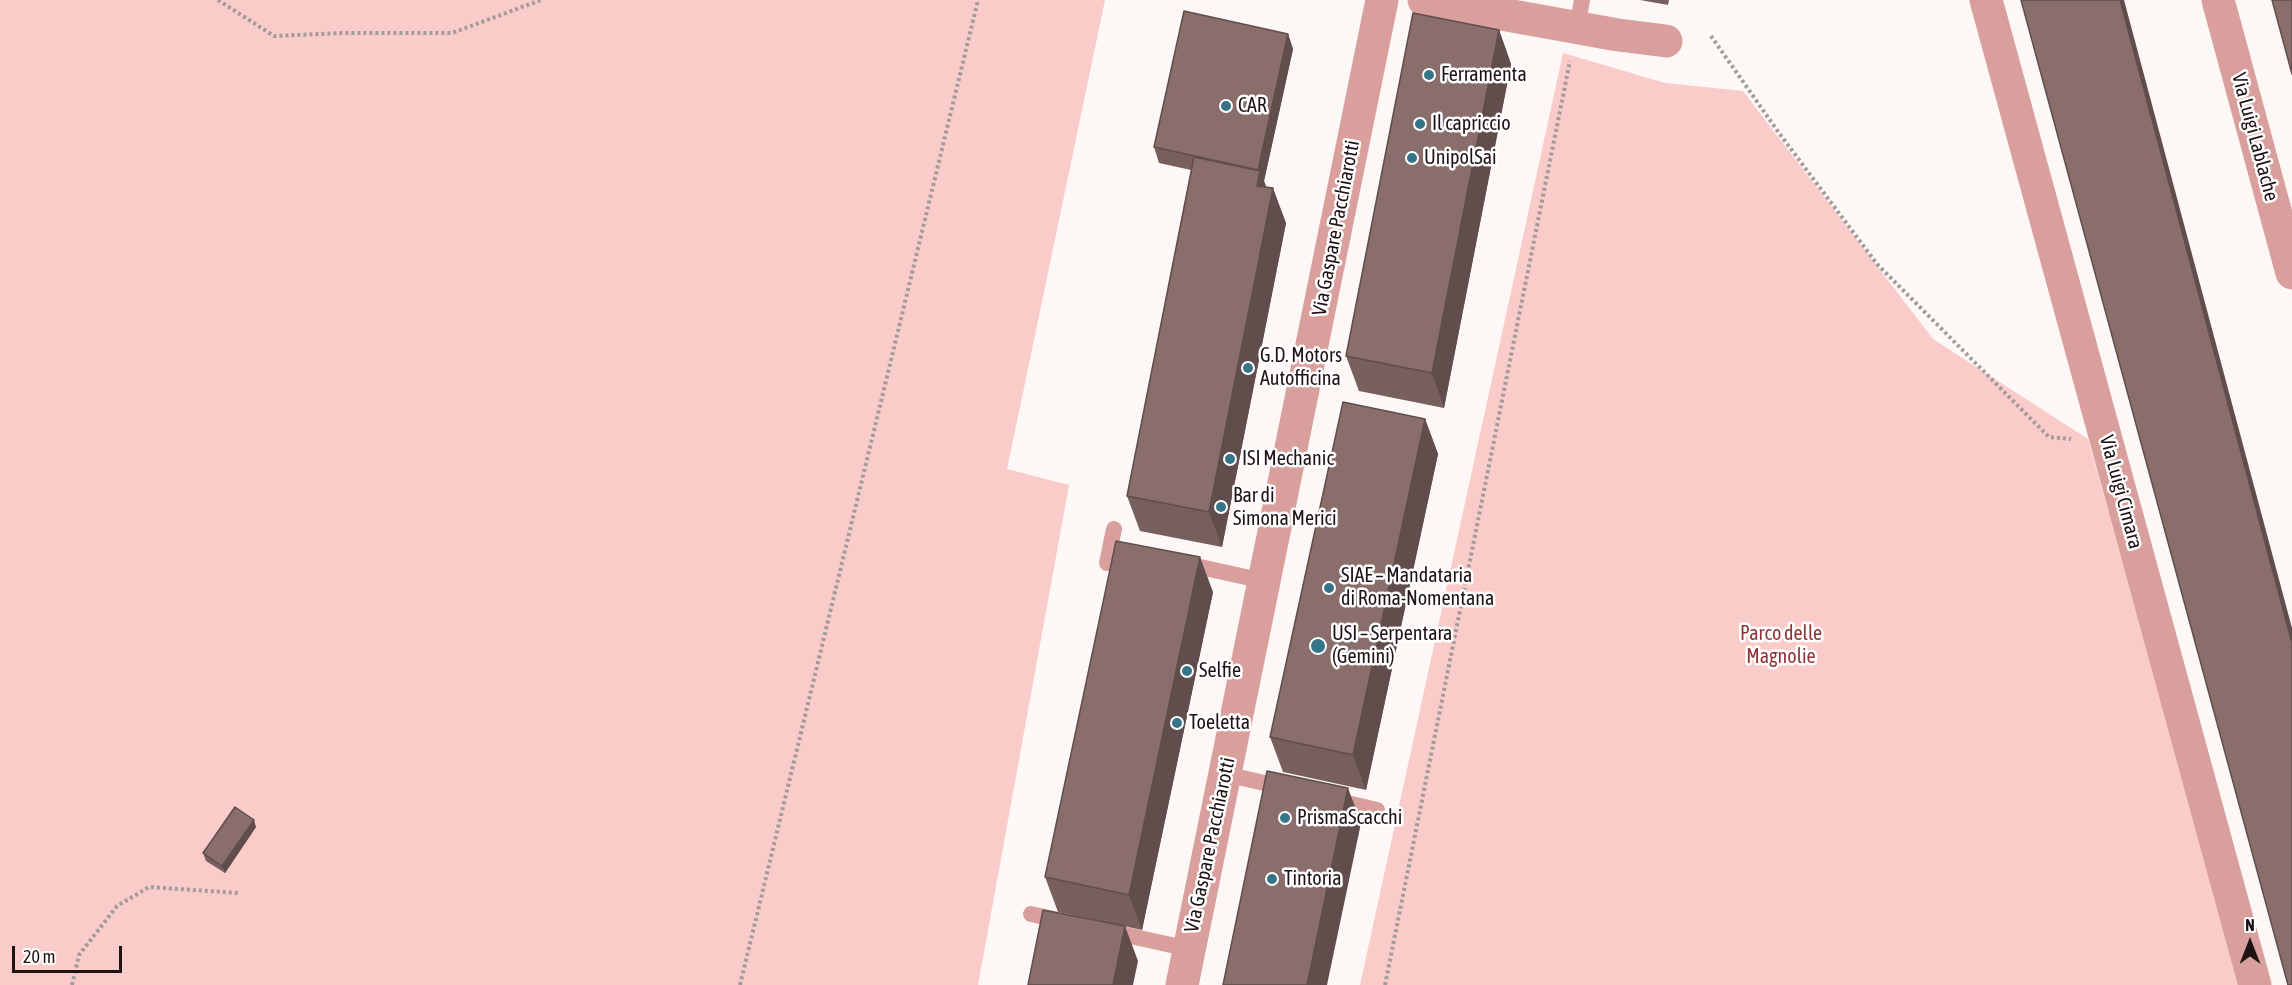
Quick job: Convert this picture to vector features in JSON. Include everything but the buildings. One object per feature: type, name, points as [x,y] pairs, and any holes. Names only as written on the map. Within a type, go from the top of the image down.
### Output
[{"type":"street","name":"Via Gaspare Pacchiarotti","points":[[1182,985],[1382,0]]},
{"type":"street","points":[[1424,0],[1579,14],[1666,41]]},
{"type":"street","name":"Via Luigi Cimara","points":[[1986,0],[2256,985]]},
{"type":"street","name":"Via Luigi Lablache","points":[[2218,0],[2292,273]]},
{"type":"lane","points":[[1107,563],[1116,548],[1114,530]]},
{"type":"lane","points":[[1167,559],[1264,581]]},
{"type":"lane","points":[[1225,774],[1301,792]]},
{"type":"lane","points":[[1323,797],[1377,810]]},
{"type":"lane","points":[[1031,914],[1074,924]]},
{"type":"lane","points":[[1096,928],[1189,949]]},
{"type":"path","points":[[218,0],[273,36],[343,33],[452,33],[541,0]]},
{"type":"path","points":[[740,985],[978,0]]},
{"type":"path","points":[[1385,985],[1579,14]]},
{"type":"path","points":[[1712,36],[1779,134],[1877,264],[1941,330],[2049,437],[2082,440],[2104,431]]},
{"type":"path","points":[[72,985],[79,955],[117,906],[149,887],[238,893]]},
{"type":"green space","points":[[0,0],[1105,0],[1007,469],[1069,485],[978,985],[0,985]]},
{"type":"green space","name":"Parco delle Magnolie","points":[[1563,53],[1665,83],[1743,91],[1933,339],[2088,439],[2241,985],[1360,985]]},
{"type":"place","name":"Ferramenta","points":[[1429,75]]},
{"type":"place","name":"CAR","points":[[1226,106]]},
{"type":"place","name":"Il capriccio","points":[[1420,124]]},
{"type":"place","name":"UnipolSai","points":[[1412,158]]},
{"type":"place","name":"G.D. Motors Autofficina","points":[[1248,368]]},
{"type":"place","name":"ISI Mechanic","points":[[1230,459]]},
{"type":"place","name":"Bar di Simona Merici","points":[[1221,507]]},
{"type":"place","name":"SIAE – Mandataria di Roma-Nomentana","points":[[1329,588]]},
{"type":"place","name":"USI – Serpentara (Gemini)","points":[[1318,646]]},
{"type":"place","name":"Selfie","points":[[1187,671]]},
{"type":"place","name":"Toeletta","points":[[1177,723]]},
{"type":"place","name":"PrismaScacchi","points":[[1285,818]]},
{"type":"place","name":"Tintoria","points":[[1272,879]]}]
